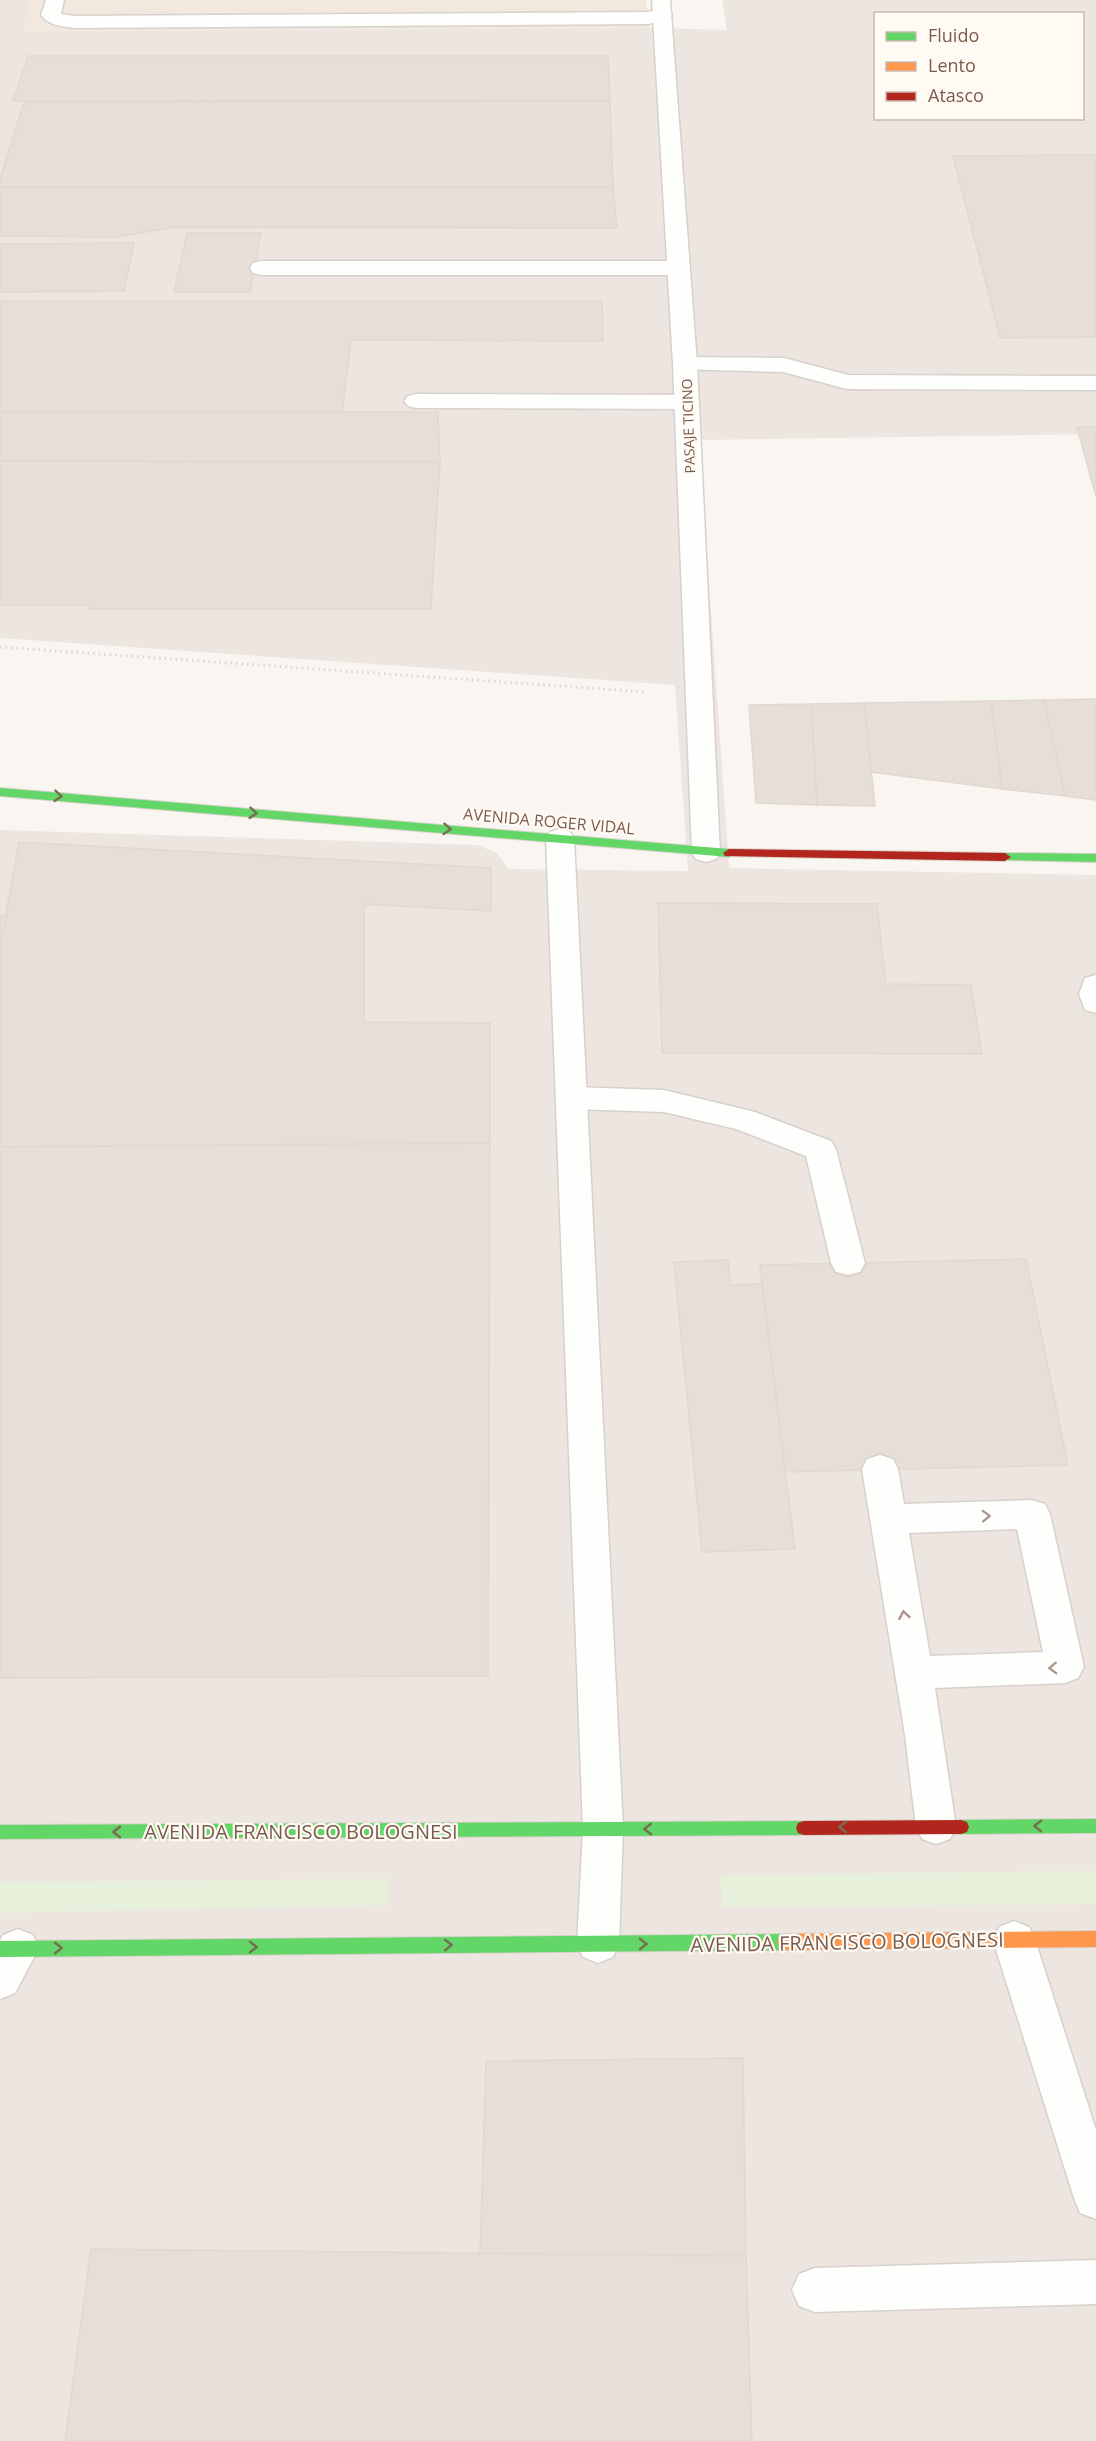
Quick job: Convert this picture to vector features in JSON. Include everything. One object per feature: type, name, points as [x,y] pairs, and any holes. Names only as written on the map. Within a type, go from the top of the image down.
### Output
[{"type":"main road","name":"AVENIDA ROGER VIDAL","points":[[0,792],[560,838],[706,853],[1096,858]]},
{"type":"main road","name":"AVENIDA FRANCISCO BOLOGNESI","points":[[0,1832],[1096,1826]]},
{"type":"main road","name":"AVENIDA FRANCISCO BOLOGNESI","points":[[6,1959],[598,1944],[1096,1939]]},
{"type":"street","points":[[55,0],[51,15],[57,20],[74,22],[624,18],[662,8]]},
{"type":"street","name":"PASAJE TICINO","points":[[662,8],[687,402],[706,853]]},
{"type":"street","points":[[261,268],[679,268]]},
{"type":"street","points":[[685,364],[784,365],[847,382],[1096,383]]},
{"type":"street","points":[[416,401],[687,402]]},
{"type":"street","points":[[560,838],[603,1829],[598,1944]]},
{"type":"street","points":[[1096,985],[1094,994],[1096,1003]]},
{"type":"street","points":[[572,1098],[664,1101],[744,1120],[819,1149],[848,1263]]},
{"type":"street","points":[[880,1469],[914,1673],[936,1827]]},
{"type":"street","points":[[888,1520],[1032,1514],[1065,1667],[914,1673]]},
{"type":"street","points":[[1014,1940],[1096,2198]]},
{"type":"street","points":[[815,2290],[1096,2282]]},
{"type":"path","points":[[0,647],[646,692]]},
{"type":"shaded area","points":[[0,0],[30,0],[23,31],[650,28],[727,30],[722,0],[1096,0],[1096,434],[699,440],[729,868],[1096,875],[1096,2441],[0,2441],[0,830],[477,845],[497,853],[509,869],[688,871],[675,685],[0,638]]},
{"type":"shaded area","points":[[30,0],[646,0],[650,28],[22,31]]},
{"type":"green space","points":[[1096,1871],[1096,1904],[723,1907],[720,1875]]},
{"type":"green space","points":[[389,1879],[387,1905],[0,1913],[0,1882]]},
{"type":"building","points":[[28,56],[608,56],[610,101],[13,101]]},
{"type":"building","points":[[610,101],[613,187],[0,187],[0,179],[24,102]]},
{"type":"building","points":[[1096,155],[1096,337],[1000,338],[953,156]]},
{"type":"building","points":[[0,187],[613,187],[617,228],[176,227],[116,237],[0,236]]},
{"type":"building","points":[[187,233],[261,233],[250,292],[174,292]]},
{"type":"building","points":[[134,243],[124,291],[0,292],[0,244]]},
{"type":"building","points":[[0,301],[602,301],[603,341],[351,340],[342,413],[0,412]]},
{"type":"building","points":[[0,412],[438,412],[440,462],[0,461]]},
{"type":"building","points":[[1077,427],[1096,427],[1096,497]]},
{"type":"building","points":[[0,461],[440,462],[431,609],[90,609],[91,605],[0,605]]},
{"type":"building","points":[[1096,699],[1096,800],[1065,796],[1044,700]]},
{"type":"building","points":[[1044,700],[1065,796],[1002,789],[991,701]]},
{"type":"building","points":[[991,701],[1002,789],[871,772],[864,703]]},
{"type":"building","points":[[864,703],[875,806],[817,805],[811,704]]},
{"type":"building","points":[[811,704],[817,805],[756,803],[749,705]]},
{"type":"building","points":[[19,842],[491,868],[491,911],[364,904],[364,1022],[490,1023],[490,1143],[0,1147],[0,945]]},
{"type":"building","points":[[658,903],[877,904],[886,984],[971,985],[982,1054],[662,1053]]},
{"type":"building","points":[[0,916],[7,916],[0,945]]},
{"type":"building","points":[[490,1143],[488,1676],[0,1678],[0,1147]]},
{"type":"building","points":[[1026,1259],[1068,1465],[785,1472],[760,1265]]},
{"type":"building","points":[[728,1260],[731,1285],[762,1284],[795,1549],[702,1552],[674,1262]]},
{"type":"building","points":[[743,2058],[746,2256],[480,2254],[486,2061]]},
{"type":"building","points":[[91,2249],[746,2256],[752,2441],[65,2441]]},
{"type":"traffic: fast","points":[[0,792],[729,853]]},
{"type":"traffic: fast","points":[[1005,857],[1096,858]]},
{"type":"traffic: fast","points":[[961,1827],[1096,1826]]},
{"type":"traffic: fast","points":[[0,1832],[804,1828]]},
{"type":"traffic: fast","points":[[0,1949],[785,1942]]},
{"type":"traffic: slow","points":[[785,1942],[1096,1939]]},
{"type":"traffic: jam","points":[[729,853],[1005,857]]},
{"type":"traffic: jam","points":[[804,1828],[961,1827]]}]
